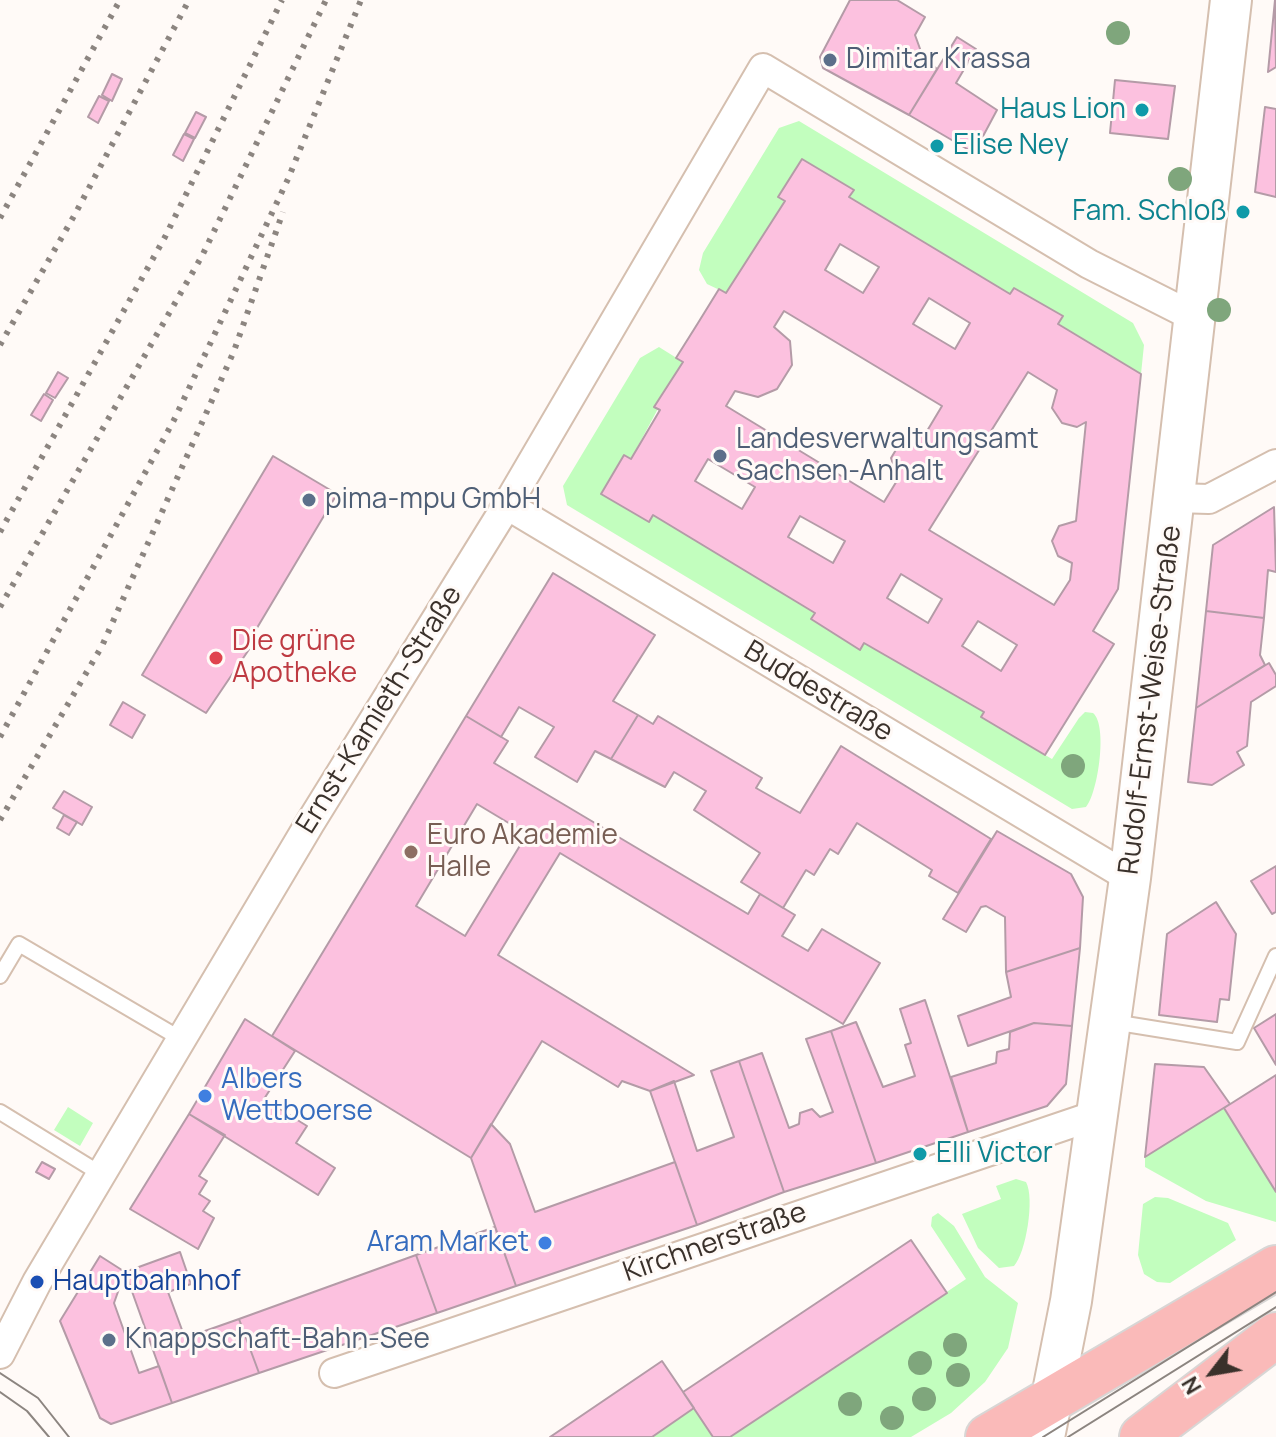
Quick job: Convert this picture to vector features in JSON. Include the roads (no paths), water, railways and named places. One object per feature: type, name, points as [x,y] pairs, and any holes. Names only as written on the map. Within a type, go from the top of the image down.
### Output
[{"type":"main road","name":"Rudolf-Ernst-Weise-Straße","points":[[1048,1418],[1071,1301],[1130,878],[1231,0]]},
{"type":"main road","points":[[988,1437],[1048,1418],[1276,1268]]},
{"type":"main road","points":[[1142,1437],[1276,1335]]},
{"type":"street","name":"Ernst-Kamieth-Straße","points":[[0,1354],[37,1282],[181,1039],[507,505],[763,68],[1089,264],[1196,318]]},
{"type":"street","points":[[1175,498],[1209,499],[1276,464]]},
{"type":"street","name":"Buddestraße","points":[[507,505],[1130,878]]},
{"type":"street","name":"Kirchnerstraße","points":[[334,1373],[1096,1115]]},
{"type":"lane","points":[[0,976],[19,944],[181,1039]]},
{"type":"lane","points":[[1108,1022],[1237,1042],[1276,956]]},
{"type":"lane","points":[[0,1112],[101,1174]]},
{"type":"tram line","points":[[1043,1437],[1276,1292]]},
{"type":"tram line","points":[[1068,1437],[1276,1307]]},
{"type":"tram line","points":[[0,1373],[38,1398],[69,1437]]},
{"type":"tram line","points":[[0,1392],[27,1411],[49,1437]]},
{"type":"railway","points":[[0,218],[120,0]]},
{"type":"railway","points":[[0,345],[74,216],[189,0]]},
{"type":"railway","points":[[0,532],[165,237],[282,0]]},
{"type":"railway","points":[[0,607],[202,256],[326,0]]},
{"type":"railway","points":[[0,737],[174,420],[288,179],[361,0]]},
{"type":"railway","points":[[0,820],[102,646],[234,351],[283,212]]},
{"type":"place","name":"Dimitar Krassa","points":[[830,60]]},
{"type":"place","name":"Haus Lion","points":[[1142,110]]},
{"type":"place","name":"Elise Ney","points":[[937,146]]},
{"type":"place","name":"Fam. Schloß","points":[[1243,212]]},
{"type":"place","name":"Landesverwaltungsamt Sachsen-Anhalt","points":[[720,456]]},
{"type":"place","name":"pima-mpu GmbH","points":[[309,500]]},
{"type":"place","name":"Die grüne Apotheke","points":[[216,658]]},
{"type":"place","name":"Euro Akademie Halle","points":[[411,852]]},
{"type":"place","name":"Albers Wettboerse","points":[[205,1096]]},
{"type":"place","name":"Elli Victor","points":[[920,1154]]},
{"type":"place","name":"Aram Market","points":[[545,1243]]},
{"type":"place","name":"Hauptbahnhof","points":[[37,1282]]},
{"type":"place","name":"Knappschaft-Bahn-See","points":[[109,1340]]}]
